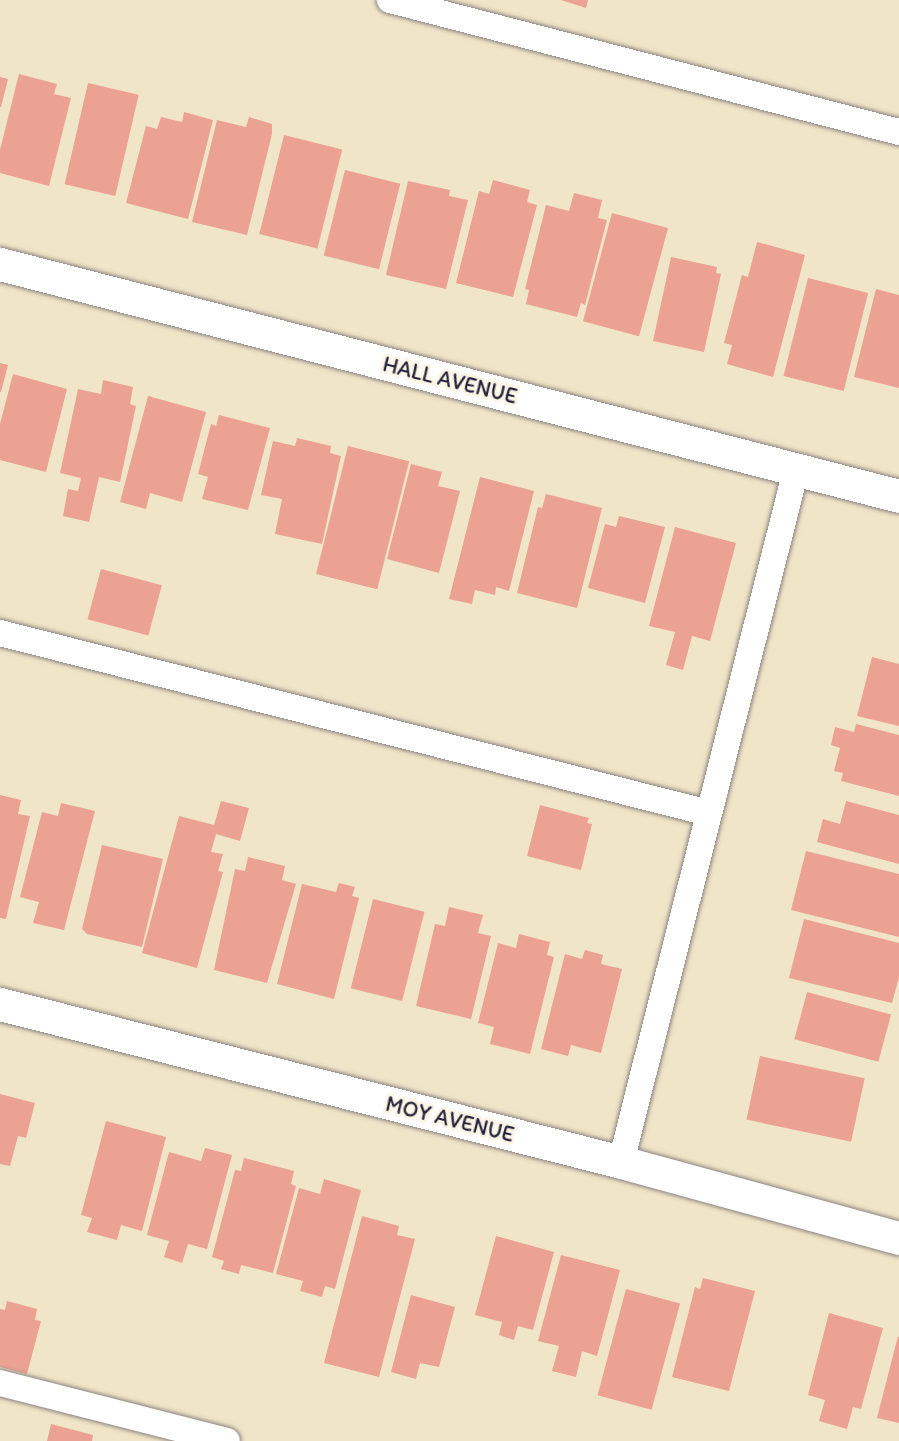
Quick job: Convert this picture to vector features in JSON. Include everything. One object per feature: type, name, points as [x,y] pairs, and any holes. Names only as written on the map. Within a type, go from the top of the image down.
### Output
[{"type":"street","name":"HALL AVENUE","points":[[0,264],[899,496]]},
{"type":"street","name":"MOY AVENUE","points":[[0,1004],[621,1162],[899,1238]]},
{"type":"lane","points":[[390,0],[899,132]]},
{"type":"lane","points":[[621,1162],[796,470]]},
{"type":"lane","points":[[0,633],[709,813]]},
{"type":"lane","points":[[0,1383],[227,1441]]},
{"type":"building","points":[[561,0],[588,0],[586,8]]},
{"type":"building","points":[[19,74],[57,84],[54,94],[71,98],[49,186],[0,173],[0,150]]},
{"type":"building","points":[[0,77],[8,79],[1,107],[0,107]]},
{"type":"building","points":[[88,83],[139,95],[115,196],[65,184]]},
{"type":"building","points":[[184,112],[213,120],[188,219],[126,203],[146,126],[157,129],[161,117],[182,122]]},
{"type":"building","points":[[249,117],[272,124],[272,134],[247,235],[192,222],[217,120],[246,127]]},
{"type":"building","points":[[284,135],[342,150],[318,248],[259,234]]},
{"type":"building","points":[[345,170],[400,184],[379,269],[324,255]]},
{"type":"building","points":[[493,180],[530,190],[527,202],[537,205],[513,297],[456,283],[479,191],[489,194]]},
{"type":"building","points":[[408,181],[450,190],[449,196],[468,200],[446,289],[386,275]]},
{"type":"building","points":[[574,193],[602,200],[598,218],[607,220],[585,305],[581,303],[577,317],[526,304],[529,290],[525,289],[546,205],[569,211]]},
{"type":"building","points":[[612,213],[668,228],[639,336],[583,321]]},
{"type":"building","points":[[757,242],[805,255],[773,377],[727,364],[732,345],[724,343],[742,275],[748,277]]},
{"type":"building","points":[[671,257],[717,267],[716,273],[721,274],[704,352],[653,341]]},
{"type":"building","points":[[808,278],[868,293],[844,391],[784,376]]},
{"type":"building","points":[[876,289],[899,295],[899,388],[854,377]]},
{"type":"building","points":[[0,363],[8,365],[1,392],[0,392]]},
{"type":"building","points":[[13,374],[67,389],[46,472],[0,460],[0,424]]},
{"type":"building","points":[[103,380],[133,387],[130,404],[136,406],[120,482],[99,477],[89,522],[63,516],[68,489],[78,491],[81,478],[60,473],[78,389],[101,394]]},
{"type":"building","points":[[148,396],[206,412],[182,502],[150,493],[146,509],[120,502]]},
{"type":"building","points":[[219,415],[270,428],[248,510],[202,499],[208,477],[198,474],[211,424],[216,426]]},
{"type":"building","points":[[297,438],[331,446],[330,453],[341,456],[322,544],[275,534],[282,499],[261,495],[273,441],[295,446]]},
{"type":"building","points":[[348,446],[409,461],[377,589],[316,574]]},
{"type":"building","points":[[411,464],[442,472],[438,486],[460,491],[439,573],[387,559]]},
{"type":"building","points":[[480,477],[534,491],[509,591],[496,587],[495,595],[475,590],[472,604],[449,599]]},
{"type":"building","points":[[546,494],[602,508],[577,608],[517,593],[538,507],[542,508]]},
{"type":"building","points":[[619,516],[665,527],[645,603],[588,588],[605,524],[616,527]]},
{"type":"building","points":[[675,527],[736,543],[710,641],[692,636],[683,670],[666,665],[675,632],[649,626]]},
{"type":"building","points":[[101,569],[162,585],[148,636],[88,619]]},
{"type":"building","points":[[872,657],[899,664],[899,726],[857,716]]},
{"type":"building","points":[[856,724],[899,735],[899,796],[841,781],[843,773],[834,771],[840,748],[831,745],[835,727],[854,732]]},
{"type":"building","points":[[0,795],[21,800],[18,814],[30,816],[6,919],[0,918]]},
{"type":"building","points":[[221,801],[249,808],[240,841],[216,834],[211,852],[223,854],[218,871],[223,872],[197,968],[142,953],[179,816],[214,825]]},
{"type":"building","points":[[846,801],[899,815],[899,864],[817,842],[823,819],[840,824]]},
{"type":"building","points":[[61,803],[95,811],[64,930],[33,923],[39,902],[20,897],[42,812],[58,816]]},
{"type":"building","points":[[540,805],[589,818],[587,823],[592,824],[581,870],[527,856]]},
{"type":"building","points":[[102,845],[163,859],[142,947],[87,934],[82,929]]},
{"type":"building","points":[[806,851],[899,874],[899,937],[791,910]]},
{"type":"building","points":[[248,857],[285,866],[282,880],[296,884],[267,983],[214,970],[235,869],[245,871]]},
{"type":"building","points":[[339,883],[355,887],[352,896],[359,898],[334,999],[277,984],[302,884],[336,892]]},
{"type":"building","points":[[373,899],[424,912],[402,1001],[351,988]]},
{"type":"building","points":[[449,907],[483,915],[478,933],[491,936],[471,1019],[416,1006],[435,924],[445,926]]},
{"type":"building","points":[[804,919],[899,943],[899,977],[892,1003],[789,978]]},
{"type":"building","points":[[519,934],[550,942],[547,955],[554,957],[530,1054],[490,1044],[494,1027],[478,1023],[498,943],[516,948]]},
{"type":"building","points":[[585,950],[603,955],[601,964],[622,969],[601,1053],[571,1045],[568,1056],[541,1049],[565,954],[582,959]]},
{"type":"building","points":[[807,992],[891,1015],[878,1062],[794,1039]]},
{"type":"building","points":[[760,1056],[865,1078],[851,1142],[746,1120]]},
{"type":"building","points":[[0,1094],[35,1103],[26,1138],[18,1136],[10,1166],[0,1164]]},
{"type":"building","points":[[106,1121],[166,1137],[142,1231],[121,1225],[117,1240],[87,1232],[92,1218],[81,1215]]},
{"type":"building","points":[[205,1148],[232,1155],[207,1249],[188,1244],[182,1263],[164,1257],[169,1241],[147,1235],[169,1152],[201,1161]]},
{"type":"building","points":[[244,1158],[294,1171],[291,1184],[296,1186],[273,1273],[241,1265],[239,1274],[221,1269],[224,1261],[212,1257],[235,1170],[241,1171]]},
{"type":"building","points":[[324,1179],[361,1190],[335,1289],[325,1286],[322,1297],[300,1291],[303,1281],[276,1274],[299,1188],[320,1194]]},
{"type":"building","points":[[362,1216],[399,1226],[397,1235],[415,1239],[379,1377],[324,1363]]},
{"type":"building","points":[[496,1236],[554,1252],[533,1330],[518,1326],[514,1340],[499,1335],[502,1322],[475,1315]]},
{"type":"building","points":[[561,1255],[620,1270],[597,1356],[582,1351],[576,1377],[552,1371],[559,1346],[538,1341]]},
{"type":"building","points":[[703,1278],[755,1291],[729,1391],[672,1377],[695,1287],[700,1289]]},
{"type":"building","points":[[626,1289],[680,1303],[652,1410],[598,1395]]},
{"type":"building","points":[[411,1295],[455,1307],[439,1367],[420,1363],[416,1379],[391,1372]]},
{"type":"building","points":[[7,1301],[37,1309],[35,1320],[41,1321],[27,1374],[0,1367],[0,1309],[5,1310]]},
{"type":"building","points":[[829,1313],[883,1328],[861,1409],[853,1407],[847,1429],[819,1421],[825,1400],[808,1395]]},
{"type":"building","points":[[899,1337],[899,1423],[877,1418]]},
{"type":"building","points":[[51,1424],[93,1435],[92,1441],[47,1441]]}]
